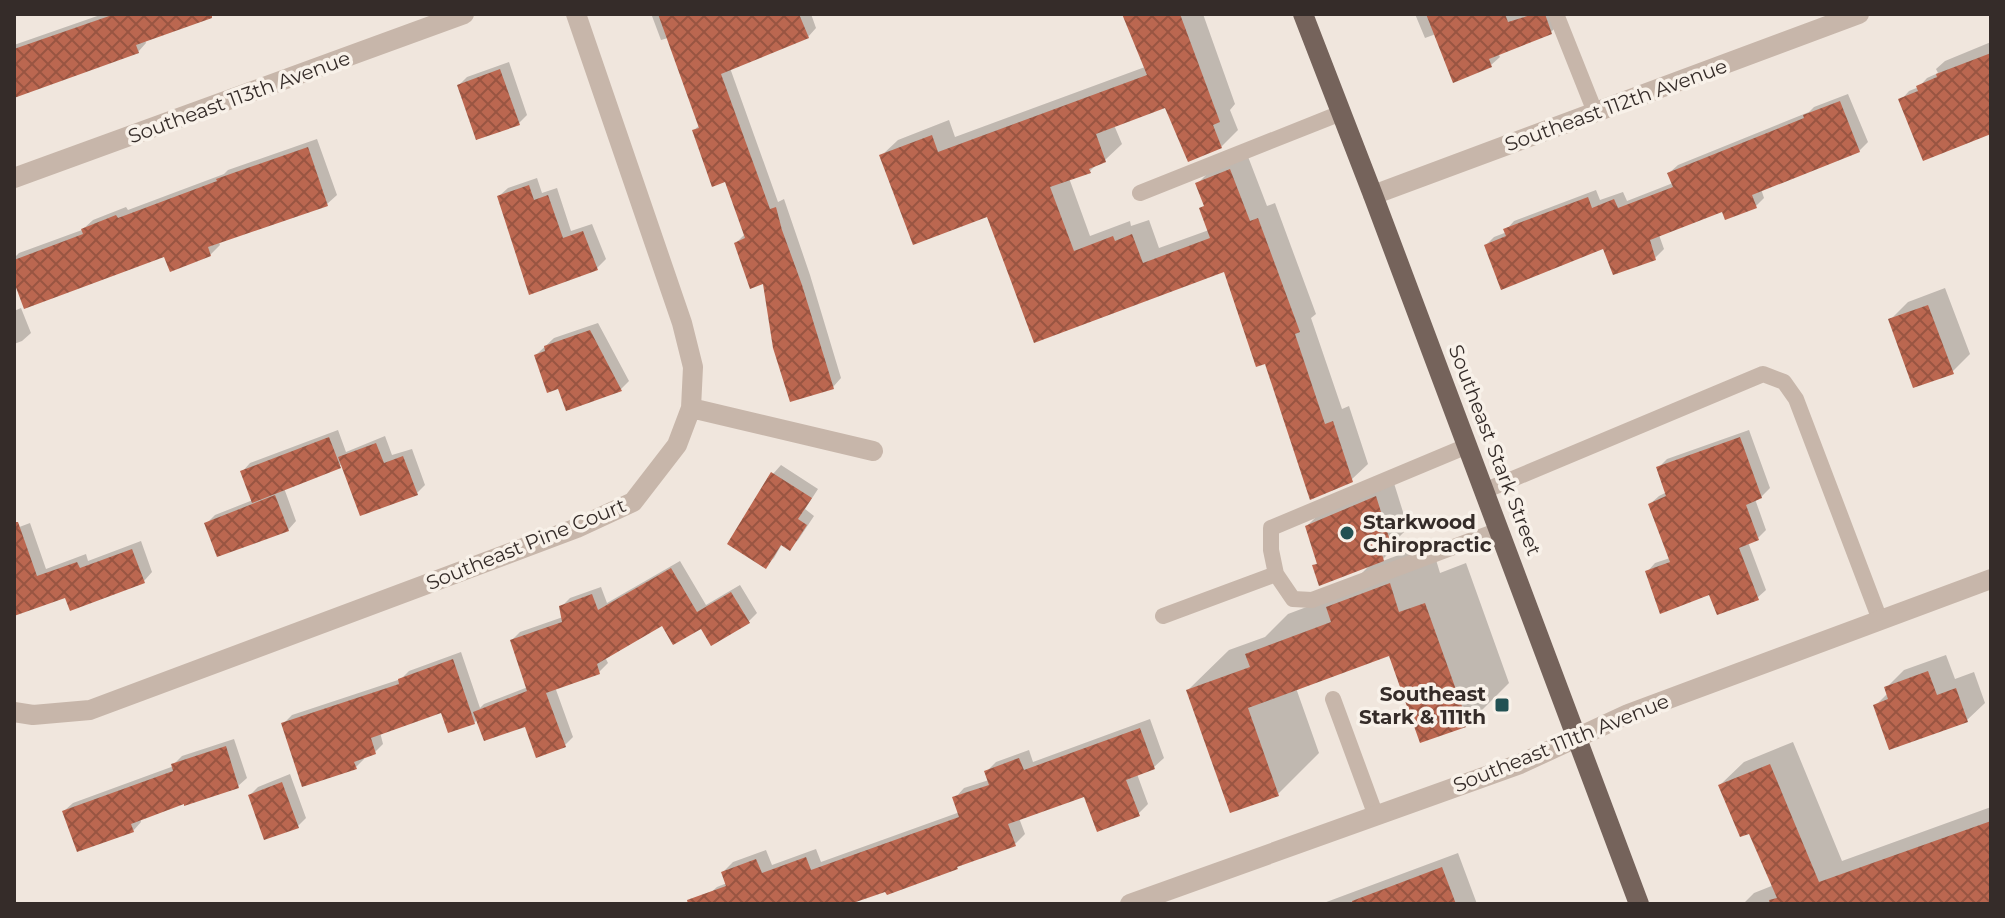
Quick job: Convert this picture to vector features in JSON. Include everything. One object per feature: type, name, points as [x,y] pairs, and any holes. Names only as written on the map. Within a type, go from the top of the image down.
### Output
[{"type":"main road","name":"Southeast Stark Street","points":[[1303,14],[1639,904]]},
{"type":"street","name":"Southeast 113th Avenue","points":[[14,178],[416,22],[464,14]]},
{"type":"street","name":"Southeast Pine Court","points":[[14,712],[33,715],[90,710],[577,528],[633,502],[677,445],[691,408],[693,367],[682,323],[576,14]]},
{"type":"street","name":"Southeast 112th Avenue","points":[[1373,195],[1859,14]]},
{"type":"street","points":[[691,408],[873,451]]},
{"type":"street","name":"Southeast 111th Avenue","points":[[1130,904],[1520,764],[1628,714],[1991,579]]},
{"type":"lane","points":[[1556,14],[1595,112]]},
{"type":"lane","points":[[1140,193],[1341,113]]},
{"type":"lane","points":[[1484,491],[1763,374],[1784,382],[1796,399],[1880,620]]},
{"type":"lane","points":[[1467,446],[1271,528],[1276,574],[1293,599],[1312,600],[1499,530]]},
{"type":"lane","points":[[1163,616],[1276,574]]},
{"type":"lane","points":[[1333,699],[1376,816]]},
{"type":"building","points":[[115,14],[212,14],[212,18],[136,45],[139,53],[14,98],[14,49]]},
{"type":"building","points":[[658,14],[799,14],[809,38],[721,74],[770,209],[776,207],[834,389],[790,402],[773,348],[763,284],[750,289],[734,243],[745,238],[725,182],[712,187],[692,130],[699,128]]},
{"type":"building","points":[[1122,14],[1180,14],[1220,122],[1213,125],[1222,148],[1188,162],[1165,108],[1096,134],[1106,162],[1089,169],[1091,173],[1050,187],[1074,251],[1113,236],[1115,241],[1132,234],[1143,263],[1210,238],[1199,208],[1204,206],[1195,183],[1230,169],[1250,221],[1258,218],[1300,332],[1295,334],[1325,424],[1333,421],[1353,482],[1310,500],[1265,364],[1256,367],[1224,272],[1034,343],[987,217],[913,245],[879,155],[932,135],[938,152],[1147,75]]},
{"type":"building","points":[[1426,14],[1505,14],[1508,22],[1545,14],[1552,34],[1489,59],[1492,67],[1453,83]]},
{"type":"building","points":[[1991,53],[1991,134],[1923,161],[1898,99],[1918,91],[1916,86],[1937,77],[1936,74]]},
{"type":"building","points":[[500,69],[520,125],[476,140],[457,85]]},
{"type":"building","points":[[1840,101],[1860,152],[1752,195],[1757,208],[1725,220],[1722,212],[1650,240],[1656,260],[1613,275],[1603,249],[1501,290],[1484,245],[1506,236],[1503,229],[1588,197],[1592,208],[1614,199],[1618,208],[1673,187],[1667,173]]},
{"type":"building","points":[[308,147],[328,206],[208,247],[211,256],[170,272],[164,257],[24,309],[14,282],[14,260],[83,234],[81,229],[116,215],[118,218]]},
{"type":"building","points":[[529,185],[534,200],[548,195],[563,238],[583,231],[598,270],[529,295],[497,196]]},
{"type":"building","points":[[1928,305],[1954,374],[1913,388],[1888,319]]},
{"type":"building","points":[[590,330],[622,391],[566,411],[558,389],[547,393],[534,355],[545,351],[544,346]]},
{"type":"building","points":[[329,437],[341,468],[252,503],[240,471]]},
{"type":"building","points":[[1740,437],[1762,498],[1746,505],[1759,540],[1739,548],[1759,600],[1717,615],[1709,595],[1660,614],[1645,571],[1670,562],[1648,504],[1666,496],[1656,467]]},
{"type":"building","points":[[376,443],[384,463],[403,456],[418,495],[360,516],[338,457]]},
{"type":"building","points":[[771,472],[812,498],[798,519],[807,525],[790,551],[781,545],[766,569],[727,544]]},
{"type":"building","points":[[275,495],[289,531],[217,557],[204,523]]},
{"type":"building","name":"Starkwood Chiropractic","points":[[1376,496],[1392,547],[1381,551],[1384,561],[1319,586],[1312,565],[1317,564],[1305,526]]},
{"type":"building","points":[[14,522],[18,522],[37,576],[77,562],[80,568],[132,549],[145,583],[70,611],[65,598],[14,616]]},
{"type":"building","points":[[671,568],[697,612],[731,592],[750,623],[711,646],[701,629],[673,645],[662,626],[597,664],[600,674],[546,693],[566,747],[536,758],[525,727],[484,741],[473,712],[527,691],[510,640],[562,622],[559,606],[592,594],[598,610]]},
{"type":"building","points":[[1390,583],[1399,612],[1425,603],[1469,726],[1420,743],[1389,656],[1248,708],[1279,796],[1230,813],[1186,690],[1250,667],[1245,654],[1331,622],[1326,607]]},
{"type":"building","points":[[453,659],[475,724],[448,733],[441,713],[371,738],[376,754],[354,762],[357,769],[302,787],[281,723],[399,684],[398,679]]},
{"type":"building","points":[[1928,671],[1937,695],[1956,688],[1968,722],[1889,750],[1873,705],[1888,699],[1884,687]]},
{"type":"building","points":[[1140,728],[1155,769],[1126,780],[1140,816],[1097,832],[1084,797],[1008,824],[1016,846],[887,895],[885,892],[850,904],[688,904],[687,900],[726,886],[721,872],[756,859],[762,873],[806,857],[811,870],[959,817],[952,797],[989,785],[984,771],[1019,758],[1024,770]]},
{"type":"building","points":[[226,746],[239,788],[131,824],[134,832],[77,852],[62,811],[173,771],[171,764]]},
{"type":"building","points":[[1770,764],[1819,882],[1991,821],[1991,904],[1770,904],[1769,900],[1777,898],[1749,834],[1740,837],[1718,785]]},
{"type":"building","points":[[282,782],[299,828],[264,840],[248,795]]},
{"type":"building","points":[[1442,867],[1456,904],[1352,904],[1352,901]]},
{"type":"place","name":"Starkwood Chiropractic","points":[[1347,533]]},
{"type":"place","name":"Southeast Stark & 111th","points":[[1502,705]]}]
